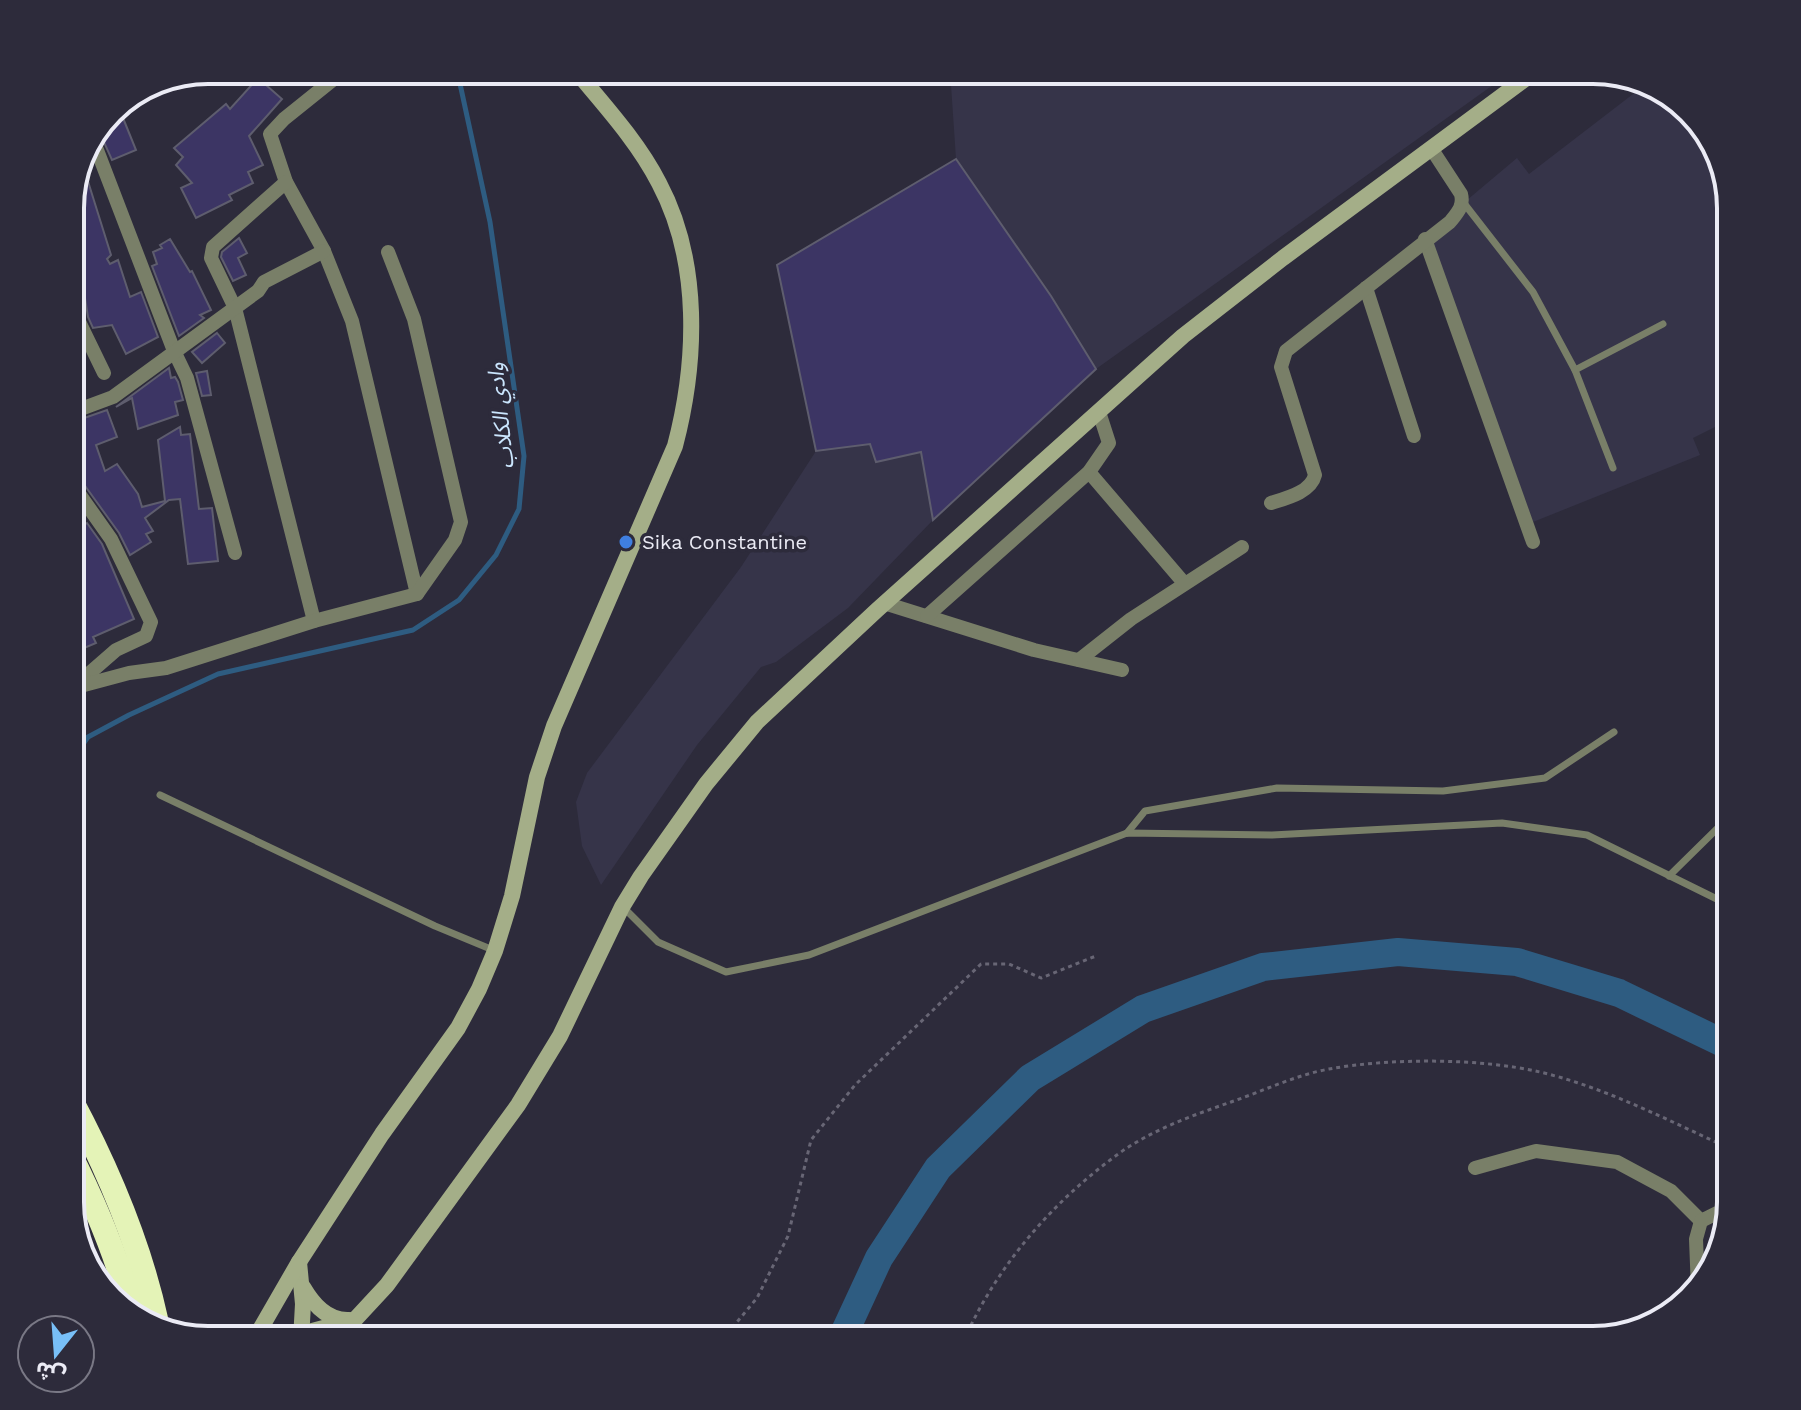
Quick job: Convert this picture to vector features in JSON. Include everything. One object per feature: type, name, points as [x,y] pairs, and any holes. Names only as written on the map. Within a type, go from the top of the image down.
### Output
[{"type":"highway","points":[[84,1127],[132,1236],[155,1313]]},
{"type":"highway","points":[[84,1183],[117,1260],[127,1294]]},
{"type":"street","points":[[328,84],[270,134],[286,182],[324,251],[352,321],[417,594]]},
{"type":"street","points":[[262,1326],[299,1262],[382,1134],[458,1028],[479,989],[512,896],[537,777],[554,726],[675,446],[690,374],[691,308],[686,268],[672,213],[660,184],[642,155],[586,84]]},
{"type":"street","points":[[349,1326],[387,1285],[518,1105],[560,1036],[622,907],[641,876],[706,784],[757,722],[884,603],[1183,336],[1518,84]]},
{"type":"street","points":[[1271,503],[1308,488],[1314,482],[1315,475],[1281,367],[1286,351],[1450,222],[1463,202],[1455,183],[1431,148]]},
{"type":"street","points":[[98,152],[187,378],[235,553]]},
{"type":"street","points":[[286,182],[213,247],[211,258],[235,308],[314,621]]},
{"type":"street","points":[[1425,239],[1533,542]]},
{"type":"street","points":[[84,408],[113,397],[258,291],[264,282],[324,251]]},
{"type":"street","points":[[84,686],[129,673],[166,668],[314,621],[417,594],[455,540],[461,522],[414,319],[388,252]]},
{"type":"street","points":[[1366,288],[1414,436]]},
{"type":"street","points":[[84,332],[104,373]]},
{"type":"street","points":[[927,616],[1089,472],[1109,443],[1099,412]]},
{"type":"street","points":[[1089,472],[1184,583]]},
{"type":"street","points":[[84,501],[111,539],[151,622],[146,636],[116,650],[84,678]]},
{"type":"street","points":[[1079,660],[1184,583],[1242,547]]},
{"type":"street","points":[[884,603],[1034,650],[1122,670]]},
{"type":"street","points":[[1475,1168],[1536,1151],[1617,1162],[1671,1191],[1701,1221]]},
{"type":"street","points":[[1697,1268],[1696,1239],[1701,1221],[1716,1213]]},
{"type":"street","points":[[299,1262],[302,1326]]},
{"type":"street","points":[[301,1284],[313,1303],[326,1314],[341,1320],[355,1320]]},
{"type":"street","points":[[335,1326],[355,1320]]},
{"type":"lane","points":[[1463,202],[1533,292],[1575,370],[1613,468]]},
{"type":"lane","points":[[1575,370],[1663,324]]},
{"type":"lane","points":[[1127,833],[1145,811],[1277,788],[1443,791],[1545,778],[1614,732]]},
{"type":"lane","points":[[160,795],[435,926],[495,951]]},
{"type":"lane","points":[[622,907],[658,942],[726,972],[809,955],[1127,833],[1272,835],[1502,823],[1587,835],[1717,899]]},
{"type":"lane","points":[[1669,876],[1717,829]]},
{"type":"path","points":[[734,1326],[757,1298],[788,1236],[811,1140],[855,1085],[981,964],[1009,964],[1041,978],[1096,956]]},
{"type":"path","points":[[970,1326],[980,1305],[1013,1257],[1066,1196],[1124,1150],[1185,1118],[1328,1069],[1403,1062],[1466,1063],[1539,1072],[1602,1091],[1717,1143]]},
{"type":"shaded area","points":[[951,84],[1494,84],[1096,369],[933,520],[848,608],[776,662],[761,667],[697,745],[601,885],[582,846],[576,802],[587,773],[741,567],[816,451],[777,265],[956,159]]},
{"type":"shaded area","points":[[1636,92],[1667,109],[1696,139],[1715,184],[1717,208],[1717,426],[1693,438],[1700,455],[1533,522],[1429,232],[1517,158],[1529,174]]},
{"type":"building","points":[[253,84],[265,84],[282,99],[249,136],[263,165],[248,172],[253,183],[229,195],[232,200],[196,218],[181,188],[192,183],[176,165],[183,157],[174,148],[226,104],[230,109]]},
{"type":"building","points":[[123,118],[136,150],[112,160],[104,142]]},
{"type":"building","points":[[956,159],[1051,296],[1096,369],[933,520],[921,452],[876,462],[870,444],[816,451],[777,265]]},
{"type":"building","points":[[87,180],[111,255],[107,259],[110,264],[118,260],[130,297],[141,292],[158,337],[126,354],[112,325],[93,328],[85,298],[84,200]]},
{"type":"building","points":[[239,238],[247,253],[238,258],[246,275],[233,281],[221,257],[222,252]]},
{"type":"building","points":[[170,239],[192,271],[211,310],[200,315],[204,318],[179,336],[152,266],[157,264],[153,252]]},
{"type":"building","points":[[217,333],[225,343],[202,363],[192,352]]},
{"type":"building","points":[[169,368],[171,378],[175,377],[178,382],[183,400],[175,402],[178,415],[138,429],[132,398],[116,407]]},
{"type":"building","points":[[207,371],[211,395],[202,396],[196,373]]},
{"type":"building","points":[[107,410],[117,437],[96,445],[105,471],[117,464],[138,494],[142,507],[165,501],[158,440],[180,427],[181,435],[190,434],[199,509],[212,508],[218,561],[188,564],[180,499],[169,500],[145,518],[153,531],[146,534],[151,542],[130,555],[119,533],[84,484],[84,418]]},
{"type":"building","points":[[87,523],[102,544],[134,619],[93,637],[96,643],[84,648],[84,525]]},
{"type":"waterway","name":"وادي الكلاب","points":[[84,743],[88,737],[129,715],[218,674],[413,630],[459,600],[496,555],[519,509],[524,456],[490,222],[460,84]]},
{"type":"waterway","points":[[847,1326],[879,1258],[938,1168],[1030,1078],[1143,1009],[1263,967],[1398,952],[1517,962],[1619,993],[1717,1040]]},
{"type":"place","name":"Sika Constantine","points":[[626,542]]}]
